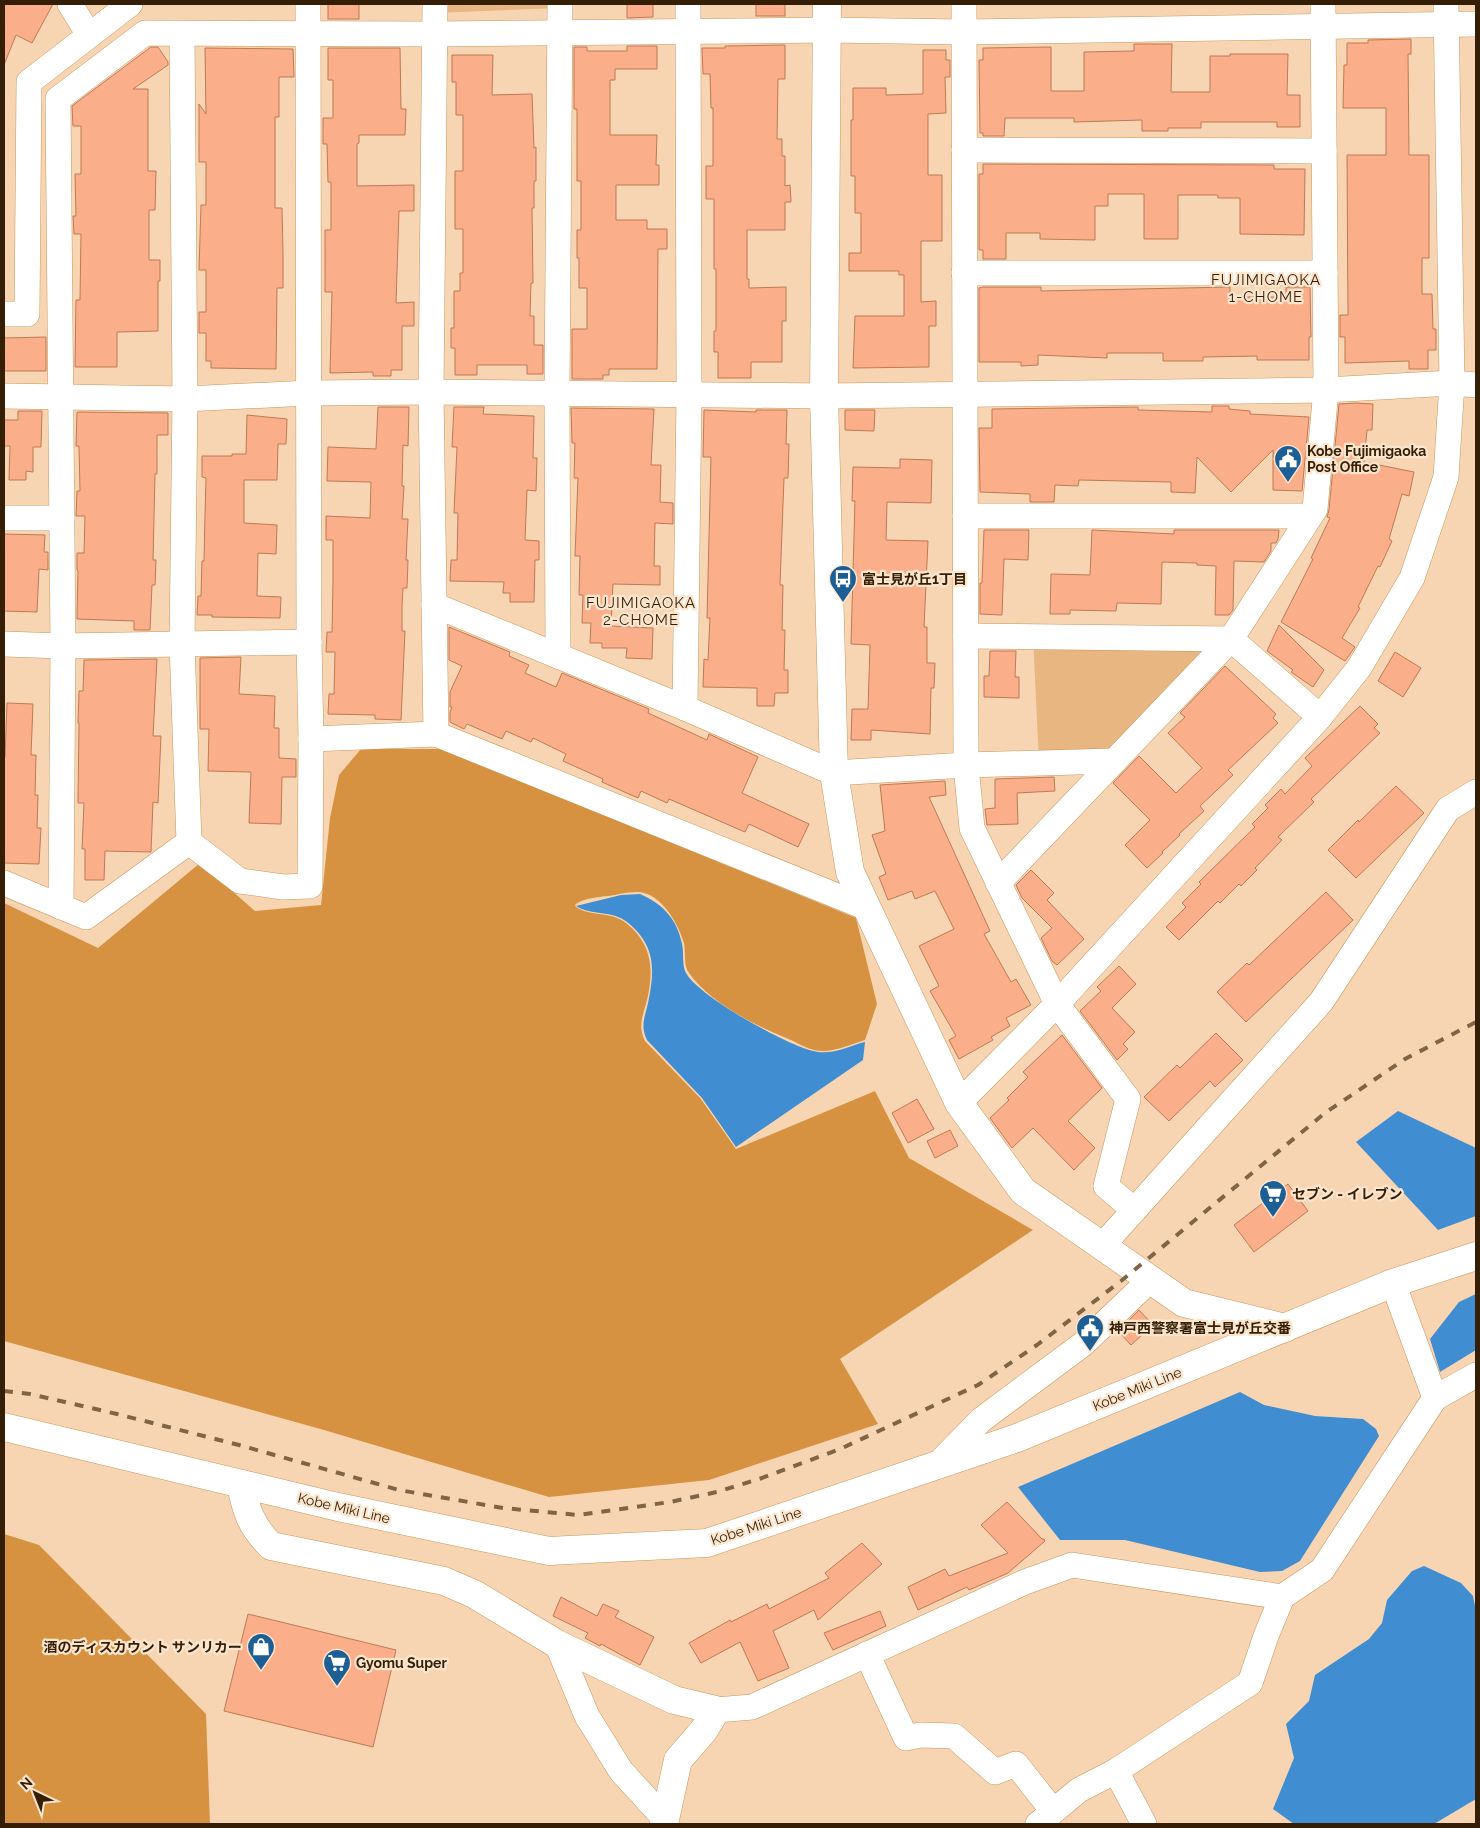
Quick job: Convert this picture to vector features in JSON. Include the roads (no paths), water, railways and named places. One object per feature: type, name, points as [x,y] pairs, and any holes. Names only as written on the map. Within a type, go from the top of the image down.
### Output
[{"type":"main road","points":[[827,17],[824,396],[834,774],[850,872],[959,1103],[1023,1191],[1184,1303],[1285,1328]]},
{"type":"main road","name":"Kobe Miki Line","points":[[4,1426],[242,1492],[338,1507],[549,1551],[707,1543],[1017,1438],[1393,1284],[1476,1256]]},
{"type":"main road","points":[[242,1492],[249,1516],[258,1533],[271,1546],[444,1581],[474,1594],[557,1644],[674,1700],[716,1710],[704,1730],[678,1760],[665,1822]]},
{"type":"street","points":[[70,4],[88,35]]},
{"type":"street","points":[[4,314],[27,314],[29,82],[130,4]]},
{"type":"street","points":[[189,842],[240,881],[282,887],[310,886],[308,4]]},
{"type":"street","points":[[435,4],[431,392],[436,734]]},
{"type":"street","points":[[558,656],[557,393],[560,4]]},
{"type":"street","points":[[685,708],[689,394],[688,4]]},
{"type":"street","points":[[964,4],[966,765],[972,828],[1057,1004],[1128,1099],[1106,1186],[1134,1210]]},
{"type":"street","points":[[959,1103],[1057,1004],[1320,717],[1359,668],[1412,578],[1446,477],[1452,383],[1446,14]]},
{"type":"street","points":[[61,907],[63,646],[58,99],[145,33],[436,34],[688,31],[827,17],[964,32],[1323,15],[1446,14],[1476,24]]},
{"type":"street","points":[[998,883],[1231,638],[1315,509],[1326,390],[1323,15]]},
{"type":"street","points":[[182,34],[185,399],[182,644],[189,842]]},
{"type":"street","points":[[964,150],[1324,151]]},
{"type":"street","points":[[964,273],[1325,273]]},
{"type":"street","points":[[4,396],[185,399],[309,393],[431,392],[824,396],[1326,390],[1452,383],[1476,385]]},
{"type":"street","points":[[965,516],[1310,516]]},
{"type":"street","points":[[4,518],[62,518]]},
{"type":"street","points":[[434,605],[685,708],[834,774],[966,765],[1113,761]]},
{"type":"street","points":[[966,636],[1231,638],[1320,717]]},
{"type":"street","points":[[4,644],[63,646],[309,642]]},
{"type":"street","points":[[311,739],[436,734],[867,908]]},
{"type":"street","points":[[1102,1246],[1321,1002],[1448,809],[1476,792]]},
{"type":"street","points":[[4,883],[86,918],[189,842]]},
{"type":"street","points":[[936,1466],[981,1420],[1083,1344],[1150,1280]]},
{"type":"street","points":[[1393,1284],[1435,1398]]},
{"type":"street","points":[[867,1654],[906,1738],[920,1734],[954,1736],[995,1772],[1016,1764],[1045,1818],[1079,1790],[1116,1770],[1250,1683],[1282,1597],[1322,1570],[1435,1398],[1476,1376]]},
{"type":"street","points":[[716,1710],[752,1707],[1026,1582],[1072,1565],[1282,1597]]},
{"type":"street","points":[[557,1644],[586,1716],[621,1771],[665,1822]]},
{"type":"street","points":[[1116,1770],[1144,1824]]},
{"type":"water","points":[[640,894],[656,903],[673,920],[680,935],[685,971],[692,981],[706,993],[743,1018],[800,1047],[813,1051],[827,1052],[865,1042],[863,1060],[736,1147],[702,1098],[647,1040],[644,1021],[652,980],[652,969],[651,959],[644,940],[637,931],[621,918],[576,906],[621,895]]},
{"type":"water","points":[[1398,1111],[1476,1148],[1476,1216],[1438,1230],[1356,1142]]},
{"type":"water","points":[[1476,1294],[1476,1350],[1440,1372],[1430,1339],[1459,1302]]},
{"type":"water","points":[[1240,1392],[1264,1405],[1315,1416],[1363,1419],[1376,1429],[1379,1436],[1300,1561],[1282,1571],[1260,1572],[1125,1540],[1060,1540],[1018,1487]]},
{"type":"water","points":[[1424,1566],[1461,1583],[1473,1596],[1476,1611],[1476,1799],[1434,1824],[1294,1824],[1273,1809],[1294,1758],[1286,1724],[1309,1701],[1315,1675],[1369,1639],[1382,1623],[1387,1600],[1412,1571]]},
{"type":"railway","points":[[4,1391],[30,1394],[117,1414],[239,1445],[399,1490],[503,1508],[578,1515],[670,1502],[717,1492],[762,1478],[840,1449],[978,1385],[1037,1345],[1121,1281],[1325,1113],[1405,1059],[1476,1022]]},
{"type":"place","name":"Kobe Fujimigaoka Post Office","points":[[1288,483]]},
{"type":"place","name":"富士見が丘1丁目","points":[[843,603]]},
{"type":"place","name":"セブン - イレブン","points":[[1273,1218]]},
{"type":"place","name":"神戸西警察署富士見が丘交番","points":[[1090,1352]]},
{"type":"place","name":"酒のディスカウント サンリカー","points":[[261,1671]]},
{"type":"place","name":"Gyomu Super","points":[[337,1687]]},
{"type":"district","name":"FUJIMIGAOKA 1-CHOME","points":[[1266,288]]},
{"type":"district","name":"FUJIMIGAOKA 2-CHOME","points":[[641,612]]}]
